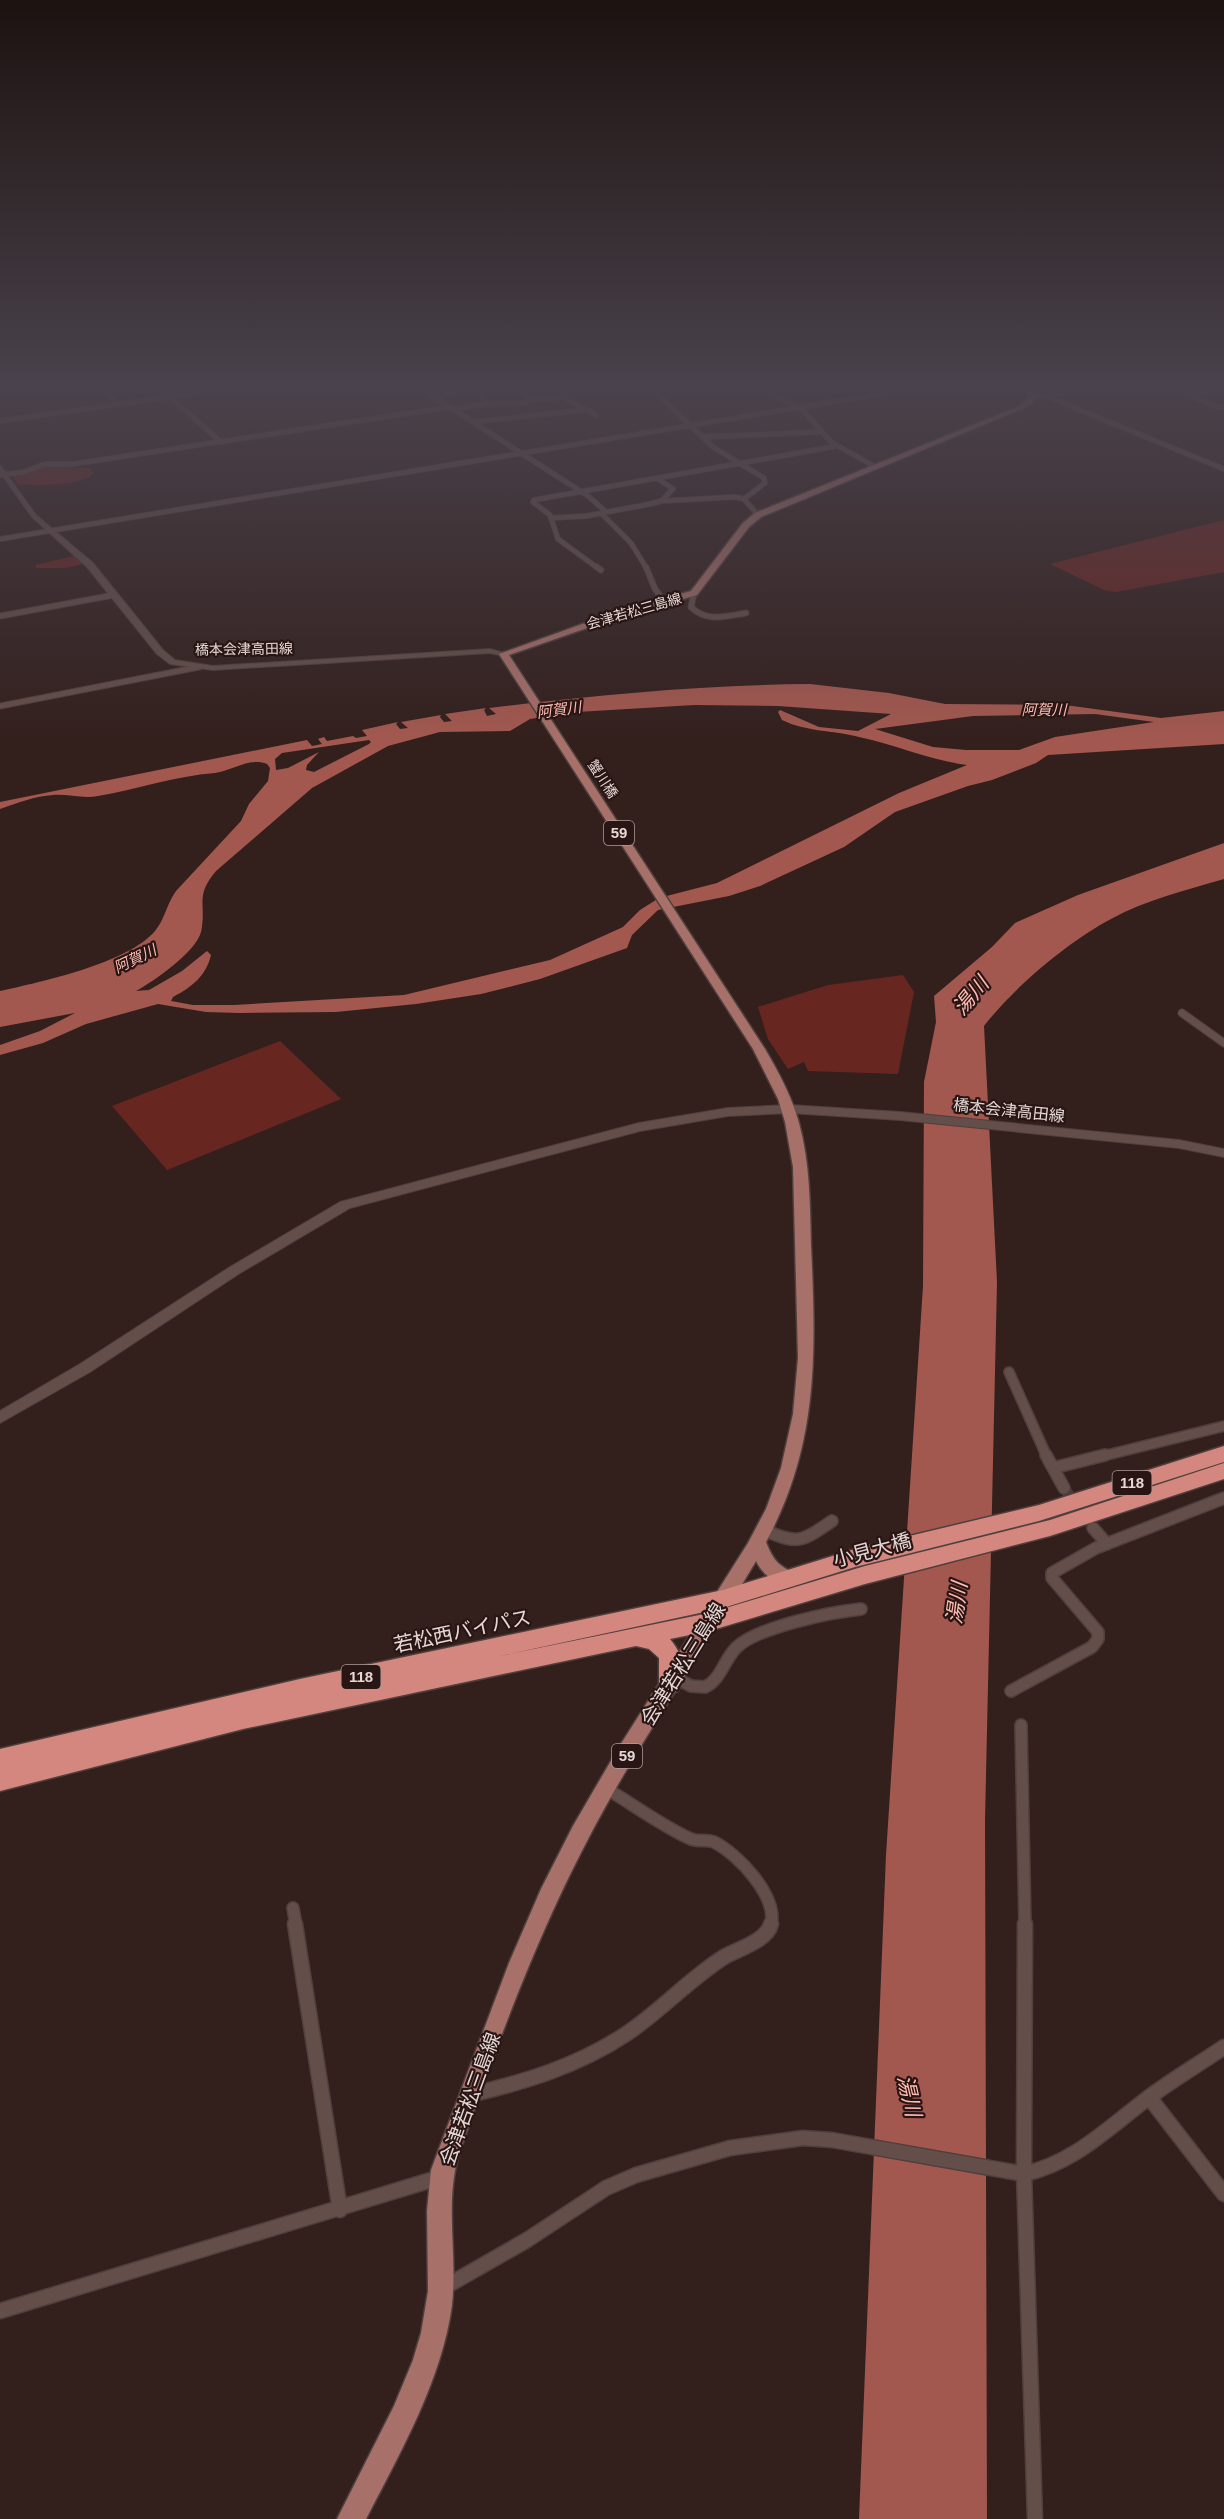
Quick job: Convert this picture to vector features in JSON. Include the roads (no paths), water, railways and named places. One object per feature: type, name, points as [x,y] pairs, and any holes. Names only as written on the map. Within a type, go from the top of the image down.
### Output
[{"type":"highway","name":"118","points":[[1045,1520],[1224,1454]]},
{"type":"highway","name":"118","points":[[1045,1520],[1224,1472]]},
{"type":"highway","name":"小見大橋","points":[[723,1599],[790,1578],[860,1566],[1045,1520]]},
{"type":"highway","name":"小見大橋","points":[[708,1622],[860,1566]]},
{"type":"highway","name":"若松西バイパス","points":[[0,1760],[300,1689],[723,1599]]},
{"type":"highway","name":"118","points":[[0,1780],[243,1719],[708,1622]]},
{"type":"highway","points":[[638,1638],[653,1641],[670,1654],[673,1668],[672,1680]]},
{"type":"main road","name":"橋本会津高田線","points":[[26,506],[90,565],[160,652],[173,662],[199,668],[486,651],[504,654]]},
{"type":"main road","name":"会津若松三島線","points":[[504,654],[613,616],[694,593],[746,525],[758,515],[780,506]]},
{"type":"main road","name":"蟹川橋","points":[[504,654],[726,998]]},
{"type":"main road","name":"会津若松三島線","points":[[351,2519],[412,2391],[427,2351],[439,2309],[441,2289],[441,2177],[469,2095],[548,1899],[580,1833],[761,1536],[776,1508],[790,1466],[805,1358],[806,1306],[800,1157],[790,1109],[774,1073],[726,998]]},
{"type":"main road","name":"橋本会津高田線","points":[[0,1418],[85,1368],[254,1258],[345,1205],[639,1127],[728,1112],[790,1109],[900,1116],[1012,1127],[1179,1144],[1224,1153]]},
{"type":"main road","points":[[761,1536],[762,1558],[771,1570],[790,1578]]},
{"type":"street","points":[[0,539],[204,506]]},
{"type":"street","points":[[536,506],[551,518],[558,539],[601,570]]},
{"type":"street","points":[[596,506],[629,540],[644,562],[652,584],[665,602]]},
{"type":"street","points":[[551,518],[637,506]]},
{"type":"street","points":[[750,506],[758,515]]},
{"type":"street","points":[[694,593],[691,607],[703,617],[712,618],[746,613]]},
{"type":"street","points":[[0,616],[114,596]]},
{"type":"street","points":[[0,706],[199,668]]},
{"type":"street","points":[[1182,1013],[1224,1043]]},
{"type":"street","points":[[1009,1372],[1064,1488]]},
{"type":"street","points":[[1053,1468],[1224,1426]]},
{"type":"street","points":[[1011,1691],[1092,1647],[1098,1639],[1094,1627],[1052,1578],[1052,1573],[1107,1544],[1224,1498]]},
{"type":"street","points":[[761,1536],[797,1542],[807,1539],[832,1521]]},
{"type":"street","points":[[1092,1527],[1107,1544]]},
{"type":"street","points":[[672,1680],[696,1687],[706,1686],[711,1683],[737,1647],[747,1640],[844,1610],[861,1609]]},
{"type":"street","points":[[1021,1725],[1025,1937],[1024,2174],[1035,2519]]},
{"type":"street","points":[[469,2095],[496,2091],[565,2067],[617,2039],[723,1958],[763,1936],[770,1929],[773,1917],[769,1898],[762,1886],[723,1848],[711,1841],[693,1840],[607,1789]]},
{"type":"street","points":[[293,1908],[340,2210]]},
{"type":"street","points":[[441,2289],[526,2240],[606,2188],[636,2175],[730,2148],[803,2138],[832,2140],[1024,2174],[1041,2172],[1066,2160],[1149,2097],[1224,2047]]},
{"type":"street","points":[[1149,2097],[1224,2194]]},
{"type":"street","points":[[0,2311],[340,2210],[441,2177]]},
{"type":"water","name":"阿賀川","points":[[810,684],[889,693],[945,704],[1065,705],[1161,718],[1224,711],[1224,744],[1048,755],[1036,763],[992,780],[968,786],[895,812],[844,847],[760,886],[729,896],[658,910],[632,935],[627,948],[540,979],[481,994],[416,1004],[336,1012],[206,1012],[158,1004],[86,1024],[43,1043],[0,1055],[0,1045],[40,1031],[75,1013],[0,1027],[0,991],[83,970],[125,953],[142,942],[155,931],[176,891],[241,821],[249,804],[268,781],[270,768],[267,764],[254,762],[221,772],[185,777],[98,796],[46,796],[0,809],[0,802],[307,740],[312,746],[322,744],[318,739],[324,737],[327,741],[367,736],[362,730],[398,722],[396,724],[400,729],[408,728],[401,722],[441,715],[444,722],[452,721],[445,714],[486,708],[484,710],[487,716],[496,714],[489,708],[609,695],[730,686]],"holes":[[[694,705],[778,706],[891,714],[858,731],[819,727],[780,710],[778,712],[782,720],[801,727],[859,737],[940,760],[967,765],[899,793],[717,883],[659,898],[640,910],[623,927],[550,960],[404,995],[234,1005],[193,1005],[171,1001],[202,975],[211,955],[207,951],[182,971],[149,990],[136,991],[183,957],[198,940],[201,932],[203,894],[216,871],[312,788],[388,746],[440,732],[510,731],[530,719],[577,712]],[[1095,714],[1154,722],[1055,737],[1019,750],[966,750],[933,747],[875,729],[973,716]],[[369,740],[371,742],[314,772],[306,770],[307,765],[319,752],[288,768],[276,770],[275,759],[282,753]]]},
{"type":"water","name":"湯川","points":[[1224,843],[1224,879],[1138,906],[1095,928],[1026,981],[984,1026],[997,1282],[985,1820],[987,2519],[859,2519],[886,1855],[923,1286],[924,1082],[936,1022],[934,996],[992,947],[1015,923],[1078,895]]},
{"type":"tunnel","points":[[1064,1488],[1087,1520]]}]
